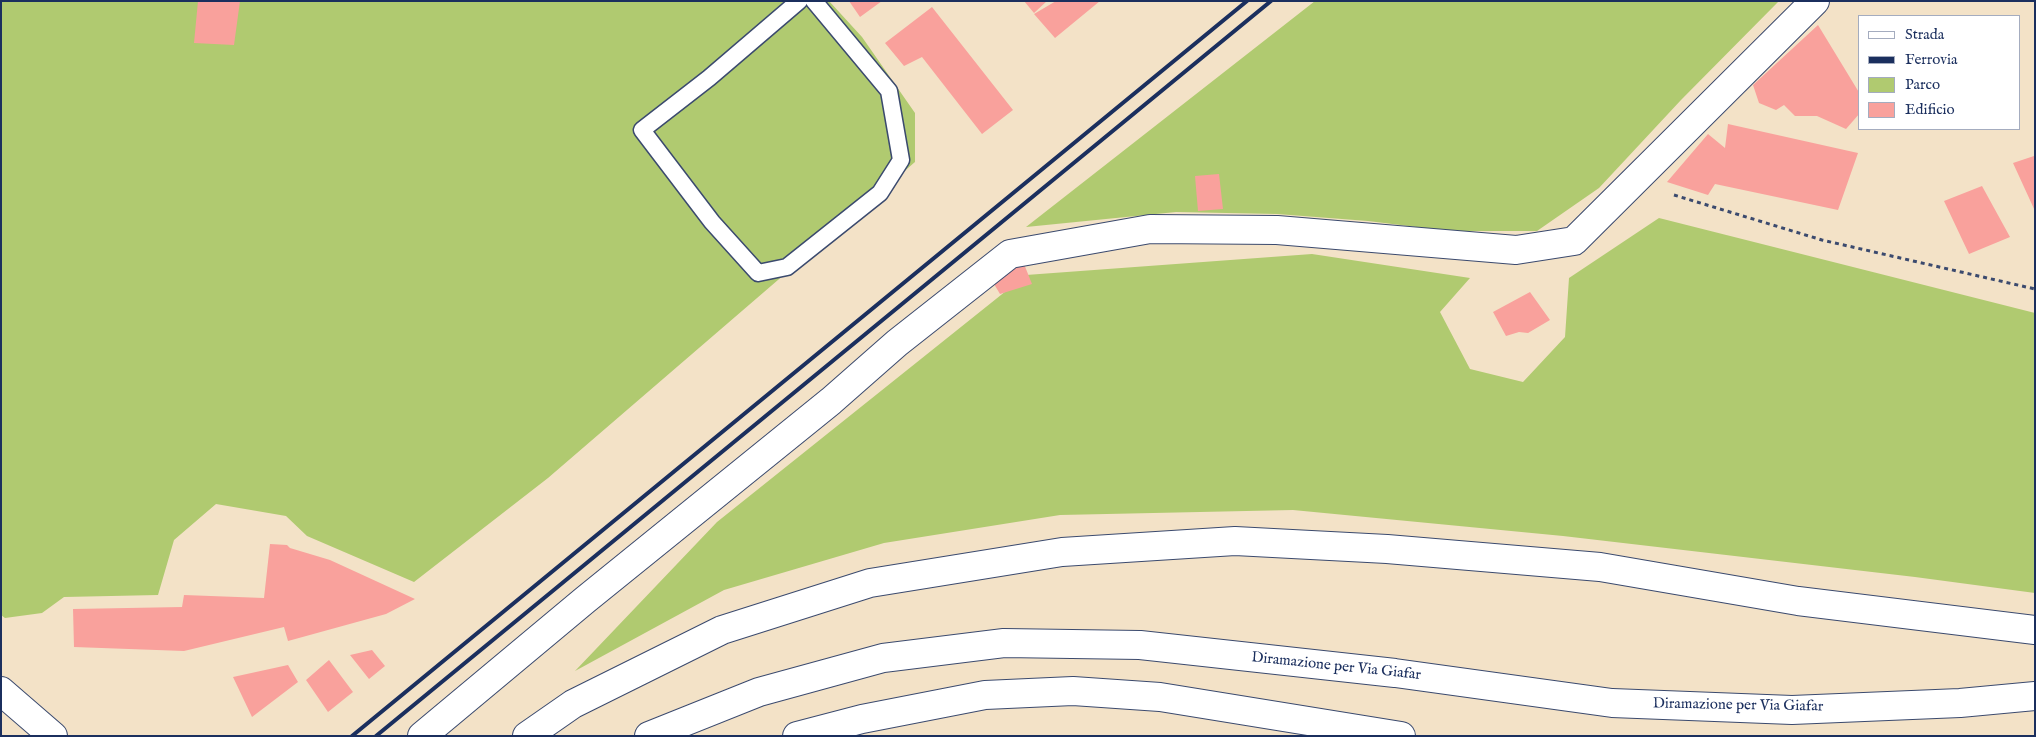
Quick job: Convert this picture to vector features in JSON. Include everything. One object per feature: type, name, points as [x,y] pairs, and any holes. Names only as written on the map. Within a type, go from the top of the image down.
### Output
[{"type":"main road","points":[[422,736],[585,600],[831,401],[897,343],[1010,254],[1150,229],[1276,230],[1516,250],[1574,241],[1815,1]]},
{"type":"main road","points":[[526,736],[573,704],[722,630],[870,583],[1062,552],[1235,541],[1406,551],[1600,567],[1798,601],[2035,630]]},
{"type":"main road","name":"Diramazione per Via Giafar","points":[[649,736],[759,692],[883,658],[1004,642],[1140,645],[1395,673],[1612,703],[1792,710],[1960,703],[2035,696]]},
{"type":"main road","points":[[1,691],[53,736]]},
{"type":"main road","points":[[797,736],[862,719],[985,695],[1073,691],[1160,697],[1401,736]]},
{"type":"lane","points":[[799,1],[709,78],[642,130],[712,222],[758,273],[787,267],[880,193],[901,160],[889,91],[814,1]]},
{"type":"path","points":[[1674,195],[1822,240],[2035,289]]},
{"type":"green space","points":[[1,1],[829,1],[862,37],[915,113],[915,162],[548,478],[414,582],[307,536],[286,516],[216,504],[174,540],[158,595],[64,597],[42,613],[5,618],[1,615]]},
{"type":"green space","points":[[1315,1],[1779,1],[1681,100],[1599,188],[1537,231],[1449,231],[1368,221],[1277,214],[1176,212],[1026,227]]},
{"type":"green space","points":[[1659,218],[2035,313],[2035,593],[1563,536],[1293,510],[1060,515],[884,543],[724,590],[575,671],[717,522],[1026,275],[1312,254],[1470,278],[1440,312],[1470,369],[1523,382],[1565,337],[1569,278]]},
{"type":"building","points":[[198,1],[240,1],[234,45],[194,43]]},
{"type":"building","points":[[849,1],[882,1],[860,17]]},
{"type":"building","points":[[1024,1],[1047,1],[1034,13]]},
{"type":"building","points":[[1056,1],[1100,1],[1055,38],[1034,14]]},
{"type":"building","points":[[932,7],[1013,110],[982,134],[922,57],[904,66],[885,43]]},
{"type":"building","points":[[1818,25],[1858,91],[1858,115],[1846,129],[1817,116],[1795,116],[1784,105],[1776,110],[1759,103],[1753,85]]},
{"type":"building","points":[[1728,124],[1858,153],[1838,210],[1715,184],[1708,195],[1667,182],[1708,134],[1725,148]]},
{"type":"building","points":[[2035,157],[2035,211],[2013,163]]},
{"type":"building","points":[[1219,174],[1223,209],[1198,211],[1195,176]]},
{"type":"building","points":[[1982,186],[2010,237],[1969,254],[1944,201]]},
{"type":"building","points":[[1024,264],[1032,284],[1000,294],[991,279],[997,274]]},
{"type":"building","points":[[1530,292],[1550,320],[1528,333],[1519,332],[1506,336],[1493,312]]},
{"type":"building","points":[[270,544],[287,545],[290,548],[330,560],[415,599],[386,614],[288,641],[284,627],[184,651],[74,647],[73,609],[182,607],[184,595],[264,598]]},
{"type":"building","points":[[372,650],[385,666],[369,679],[350,655]]},
{"type":"building","points":[[329,660],[353,692],[328,712],[306,680]]},
{"type":"building","points":[[288,665],[298,682],[252,717],[233,677]]},
{"type":"railway","points":[[352,736],[1247,1]]},
{"type":"railway","points":[[376,736],[1271,1]]}]
